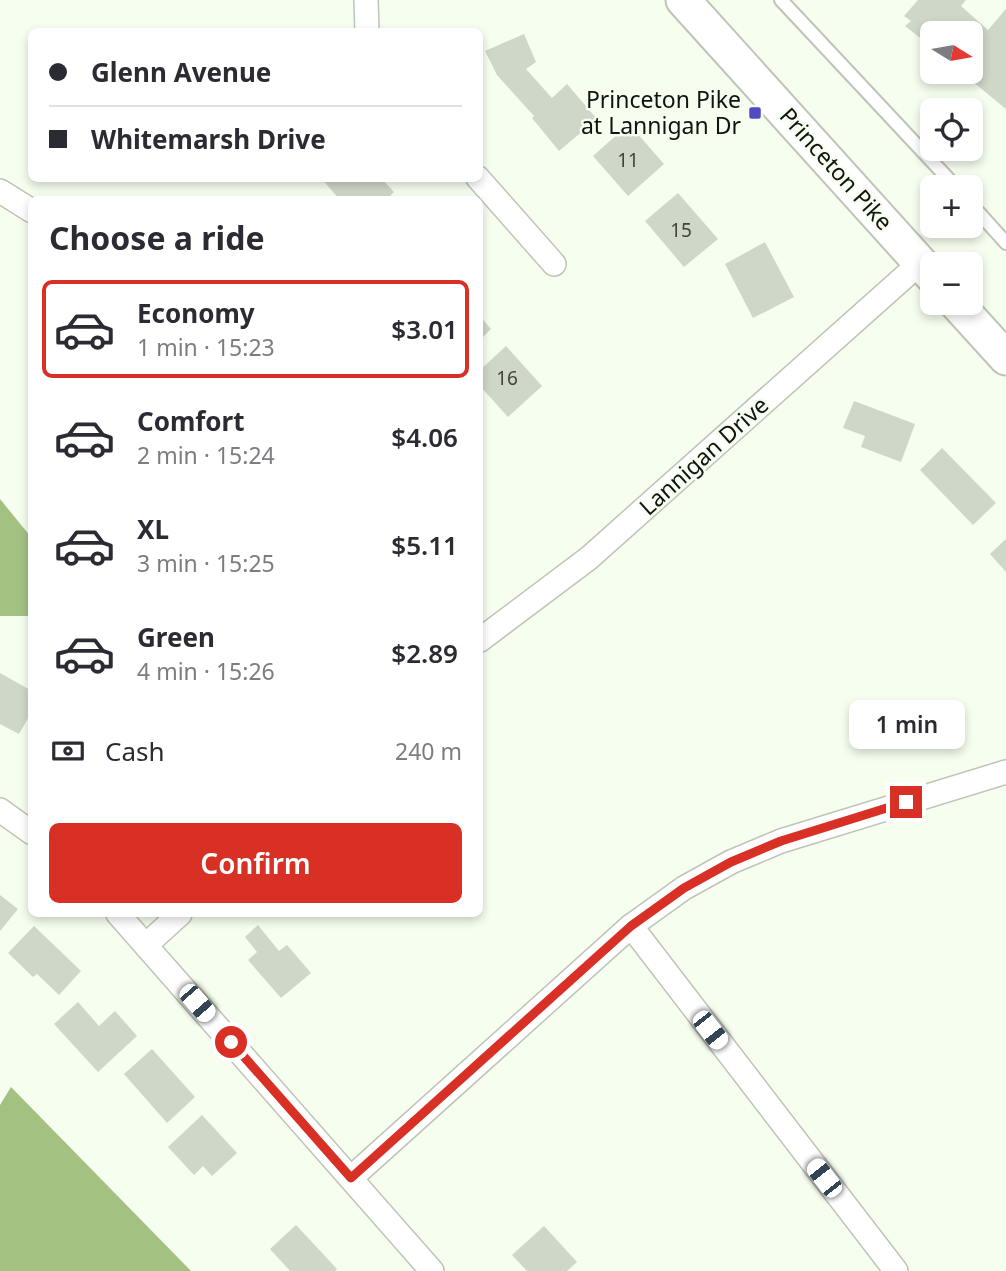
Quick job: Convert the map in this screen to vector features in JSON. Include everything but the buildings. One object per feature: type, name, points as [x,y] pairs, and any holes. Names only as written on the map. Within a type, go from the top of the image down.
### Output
[{"type":"main road","name":"Princeton Pike","points":[[683,0],[920,263]]},
{"type":"main road","points":[[969,315],[1002,344]]},
{"type":"street","points":[[366,0],[367,28]]},
{"type":"street","points":[[482,182],[554,264]]},
{"type":"street","points":[[0,191],[28,208]]},
{"type":"street","name":"Lannigan Drive","points":[[483,638],[589,558],[920,275]]},
{"type":"street","points":[[351,1178],[631,926],[684,888],[731,862],[781,841],[1006,772]]},
{"type":"street","points":[[0,810],[28,830]]},
{"type":"street","points":[[121,917],[432,1271]]},
{"type":"street","points":[[146,945],[177,917]]},
{"type":"street","points":[[631,926],[896,1271]]},
{"type":"lane","points":[[781,0],[945,175]]},
{"type":"lane","points":[[983,217],[1006,243]]},
{"type":"green space","points":[[0,499],[28,533],[28,616],[0,616]]},
{"type":"green space","points":[[11,1087],[191,1271],[0,1271],[0,1105]]},
{"type":"place","name":"Princeton Pike at Lannigan Dr","points":[[755,113]]},
{"type":"route","points":[[231,1042],[351,1178],[631,926],[684,888],[731,862],[781,841],[906,802]]}]
